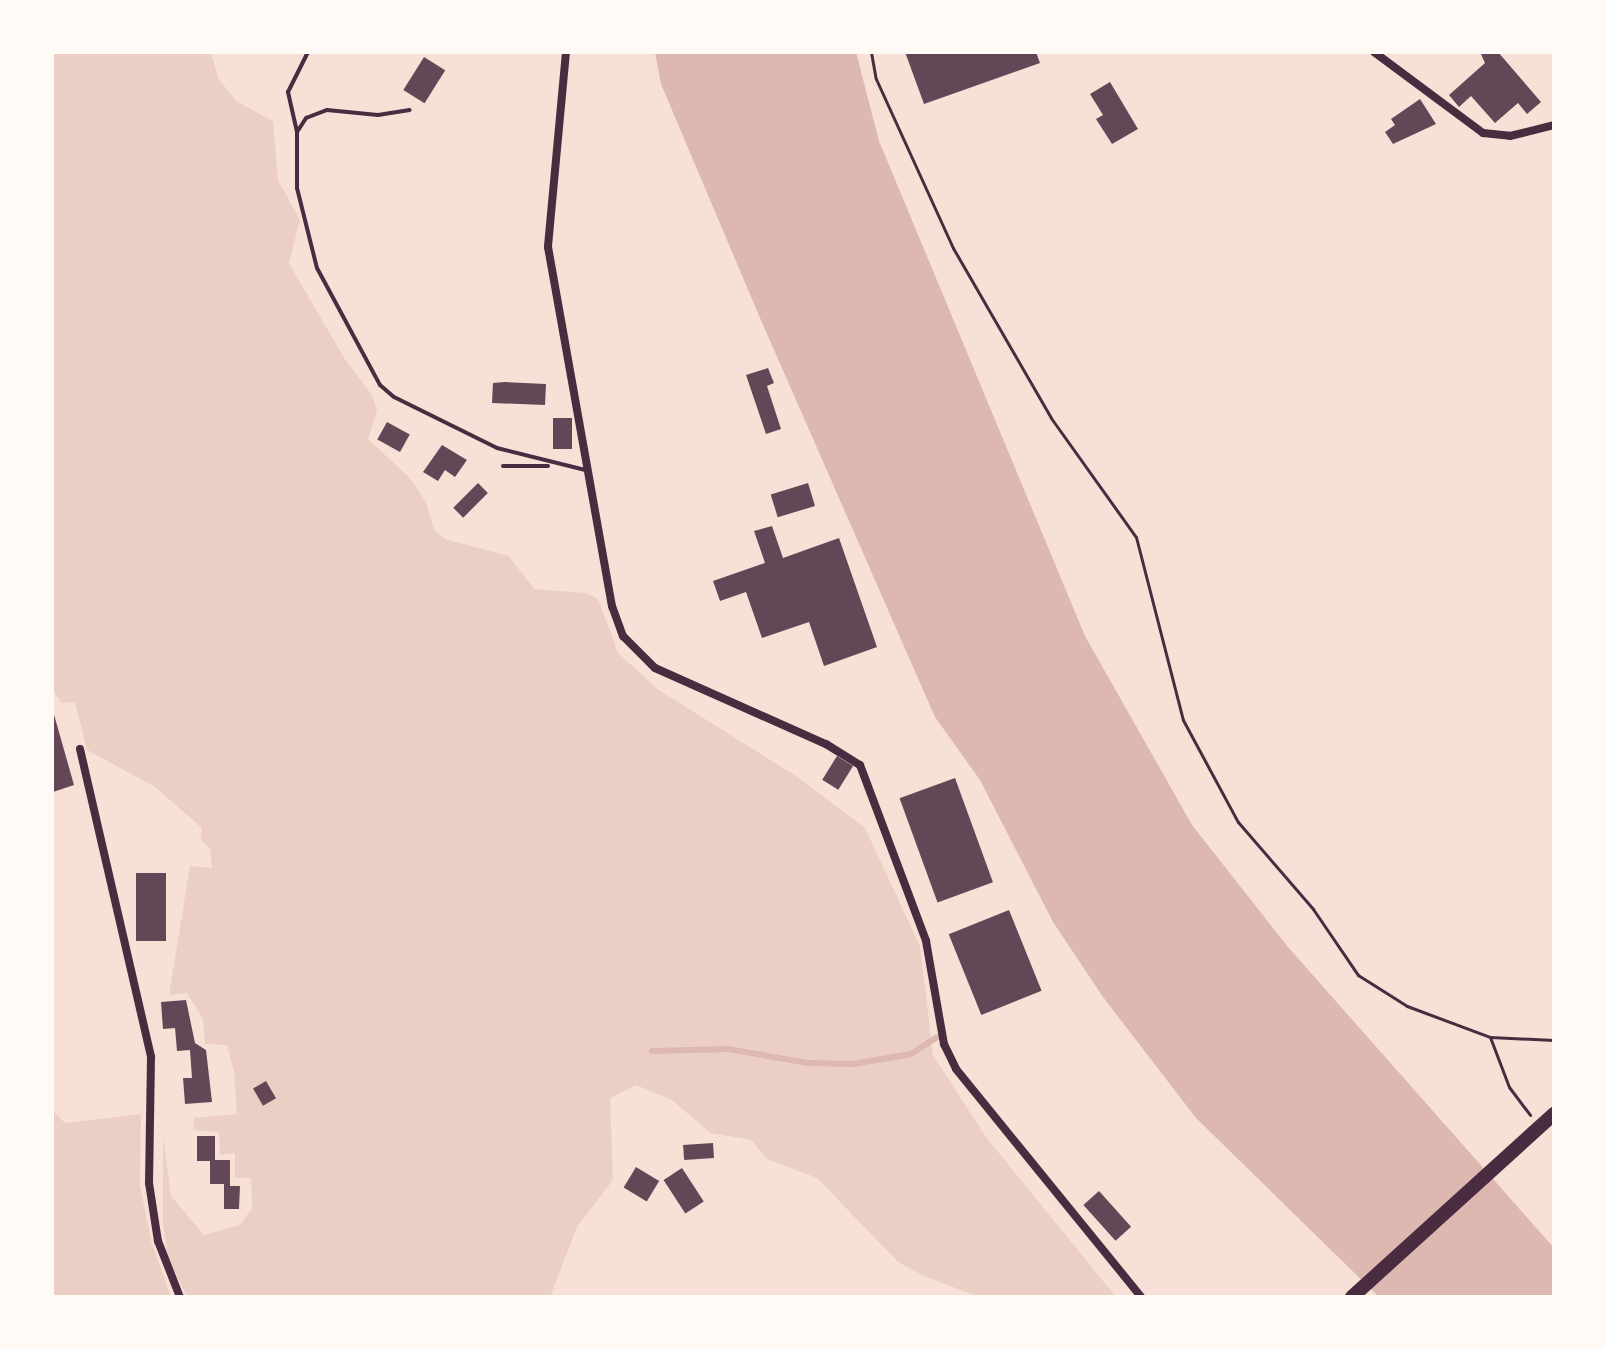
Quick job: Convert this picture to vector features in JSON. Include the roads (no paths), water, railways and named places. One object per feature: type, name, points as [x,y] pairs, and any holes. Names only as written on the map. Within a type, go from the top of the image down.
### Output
[{"type":"main road","points":[[1352,1297],[1554,1114]]},
{"type":"street","points":[[566,52],[548,247],[612,606],[623,636],[655,668],[826,744],[860,765],[926,941],[944,1044],[956,1069],[1141,1297]]},
{"type":"street","points":[[1374,52],[1483,133],[1510,136],[1554,125]]},
{"type":"street","points":[[80,749],[151,1057],[149,1183],[158,1241],[180,1297]]},
{"type":"lane","points":[[308,52],[288,92],[297,132],[297,188],[317,268],[380,385],[394,397],[497,448],[555,466]]},
{"type":"lane","points":[[297,132],[306,118],[327,110],[378,115],[410,110]]},
{"type":"lane","points":[[503,466],[555,466],[588,470]]},
{"type":"waterway","points":[[652,1051],[728,1049],[808,1063],[853,1064],[911,1054],[937,1037]]}]
